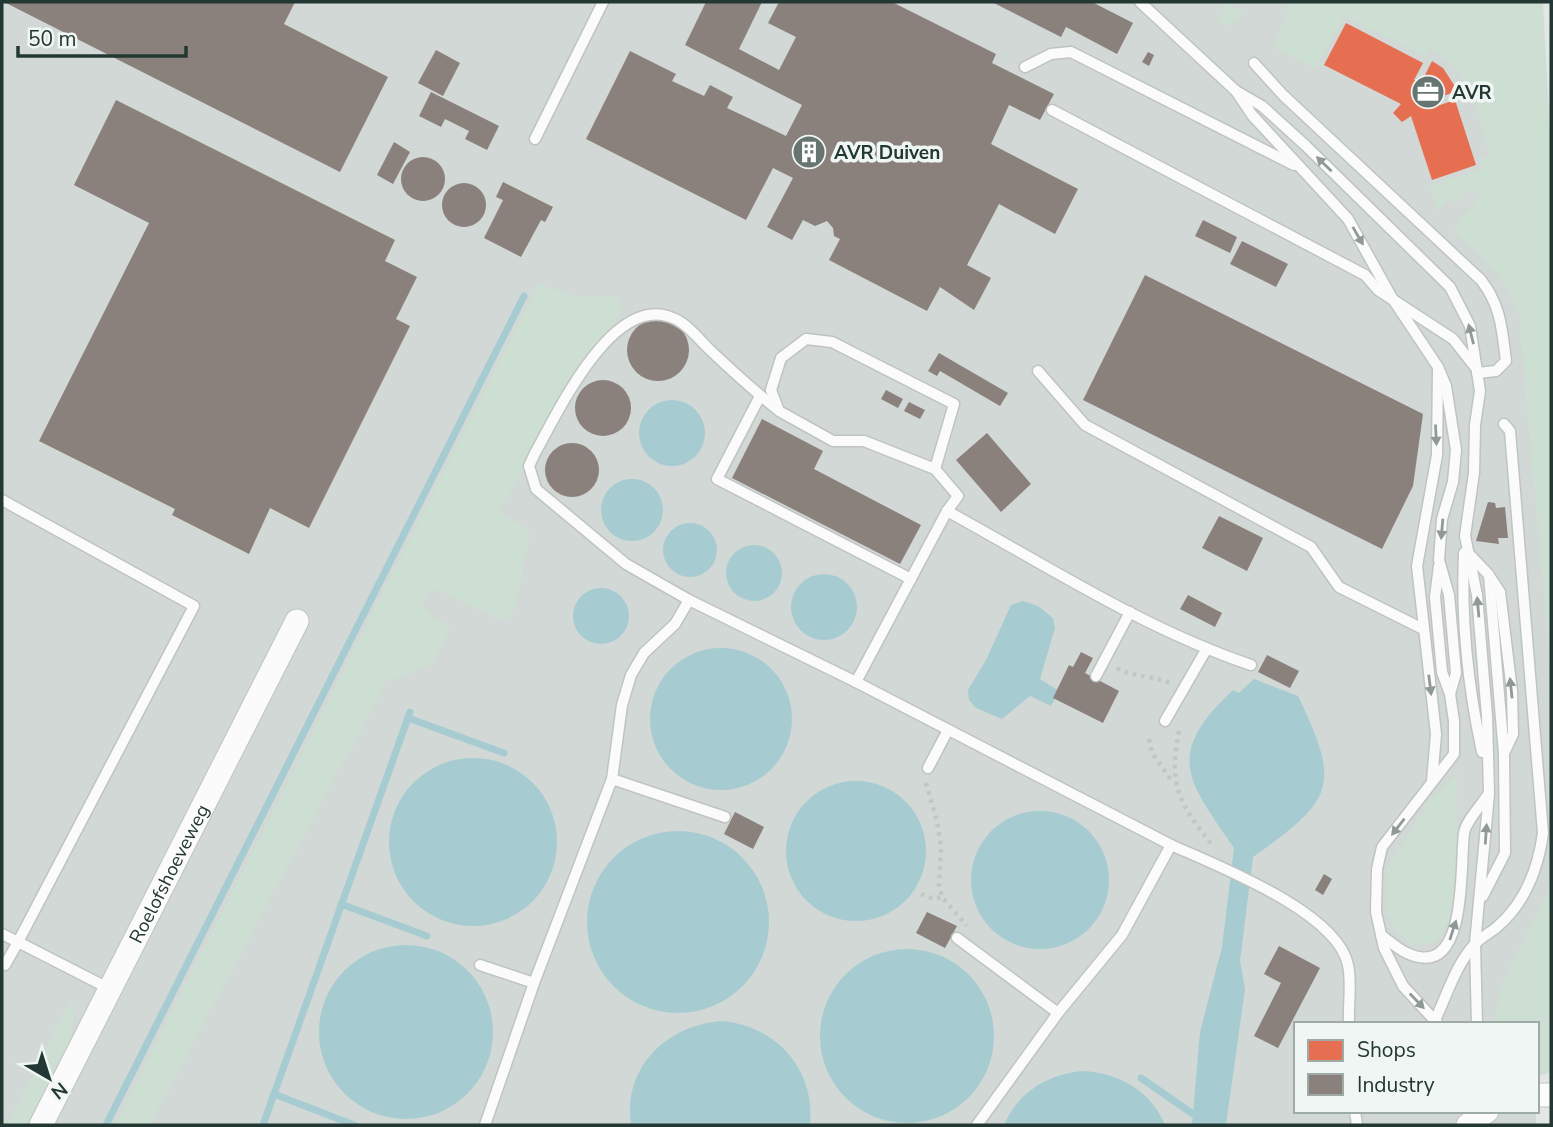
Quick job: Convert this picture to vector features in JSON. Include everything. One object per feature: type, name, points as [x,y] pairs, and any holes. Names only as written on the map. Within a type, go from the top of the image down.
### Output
[{"type":"street","name":"Roelofshoeveweg","points":[[41,1125],[297,621]]},
{"type":"street","points":[[1468,1125],[1484,1113]]},
{"type":"lane","points":[[535,139],[603,2]]},
{"type":"lane","points":[[1140,2],[1236,91],[1262,106],[1305,145],[1450,287],[1470,326],[1480,391],[1475,425],[1474,473],[1465,536],[1463,609],[1475,718],[1489,794],[1475,944],[1477,1022]]},
{"type":"lane","points":[[1026,67],[1051,54],[1071,52],[1303,169]]},
{"type":"lane","points":[[1254,63],[1283,95],[1481,280],[1494,297],[1501,317],[1506,360],[1496,371],[1477,371]]},
{"type":"lane","points":[[1236,91],[1252,115],[1348,219],[1392,298],[1438,367],[1453,416],[1456,450],[1453,482],[1442,519],[1436,610],[1442,672],[1450,694],[1454,754],[1382,847],[1377,869],[1376,912],[1381,935],[1403,986],[1437,1022],[1458,968],[1475,944],[1498,926],[1522,898],[1538,865],[1543,833],[1510,431],[1504,424]]},
{"type":"lane","points":[[1052,110],[1366,275],[1378,290],[1453,339],[1477,371]]},
{"type":"lane","points":[[856,682],[947,511],[958,496],[935,469],[864,440],[833,441],[779,411],[681,323],[656,314],[630,323],[608,338],[588,360],[529,466],[536,489],[626,564],[689,600],[856,682],[1171,845],[1253,882],[1320,923],[1337,941],[1348,965],[1349,1022]]},
{"type":"lane","points":[[779,411],[771,390],[781,358],[806,339],[832,342],[954,404],[935,469]]},
{"type":"lane","points":[[1432,783],[1436,734],[1417,566],[1437,455],[1435,410],[1438,367]]},
{"type":"lane","points":[[1038,371],[1085,425],[1311,547],[1339,587],[1423,629]]},
{"type":"lane","points":[[760,396],[717,479],[911,579]]},
{"type":"lane","points":[[2,500],[194,606],[5,965]]},
{"type":"lane","points":[[947,511],[1130,612],[1206,650],[1251,665]]},
{"type":"lane","points":[[1465,536],[1477,595],[1487,716],[1486,768]]},
{"type":"lane","points":[[1468,554],[1489,575],[1504,754],[1505,853],[1480,902]]},
{"type":"lane","points":[[485,1125],[534,983],[612,779],[622,705],[631,675],[645,653],[675,624],[689,600]]},
{"type":"lane","points":[[1096,676],[1130,612]]},
{"type":"lane","points":[[1165,721],[1206,650]]},
{"type":"lane","points":[[928,768],[948,730]]},
{"type":"lane","points":[[612,779],[725,817]]},
{"type":"lane","points":[[1381,935],[1405,953],[1421,958],[1438,954],[1454,936],[1461,891],[1465,830],[1489,794]]},
{"type":"lane","points":[[977,1125],[1058,1013],[1122,935],[1171,845]]},
{"type":"lane","points":[[2,934],[110,989]]},
{"type":"lane","points":[[957,938],[1058,1013]]},
{"type":"lane","points":[[480,965],[534,983]]},
{"type":"path","points":[[1104,661],[1125,673],[1159,677],[1174,686],[1180,695],[1183,703],[1174,756],[1174,784]]},
{"type":"path","points":[[1149,739],[1152,753],[1174,784],[1186,811],[1221,856],[1226,870]]},
{"type":"path","points":[[928,768],[925,776],[927,794],[937,821],[941,847],[939,885],[942,897],[964,919],[981,955]]},
{"type":"path","points":[[921,894],[934,899],[942,897]]},
{"type":"shaded area","points":[[2,2],[1508,2],[1551,563],[1551,934],[1537,1022],[1294,1022],[1294,1113],[1536,1113],[1536,1125],[2,1125]]},
{"type":"green space","points":[[1220,2],[1230,2],[1229,6],[1243,10],[1238,21],[1226,25],[1217,20],[1226,8]]},
{"type":"green space","points":[[1292,2],[1543,2],[1551,156],[1551,675],[1519,315],[1501,279],[1455,232],[1457,223],[1481,196],[1471,188],[1455,204],[1449,199],[1438,211],[1430,185],[1482,169],[1480,159],[1490,156],[1477,109],[1464,81],[1456,69],[1444,59],[1430,50],[1426,57],[1344,16],[1316,69],[1273,48]]},
{"type":"green space","points":[[539,283],[571,296],[617,297],[622,310],[499,510],[530,532],[514,613],[502,620],[432,588],[421,605],[449,630],[432,664],[386,682],[149,1125],[115,1125]]},
{"type":"green space","points":[[1457,774],[1457,858],[1448,922],[1442,935],[1433,943],[1413,944],[1397,932],[1387,913],[1387,870],[1426,805]]},
{"type":"green space","points":[[1551,885],[1551,1072],[1539,1076],[1539,1022],[1495,1022],[1501,988]]},
{"type":"green space","points":[[71,1000],[74,1014],[72,1030],[61,1064],[27,1125],[8,1125]]},
{"type":"water","points":[[672,400],[685,403],[695,410],[702,420],[705,433],[702,446],[695,456],[685,463],[672,466],[659,463],[649,456],[642,446],[639,433],[642,420],[649,410],[659,403]]},
{"type":"water","points":[[632,479],[644,481],[654,488],[661,498],[661,522],[654,532],[644,539],[632,541],[620,539],[610,532],[603,522],[601,510],[603,498],[610,488],[620,481]]},
{"type":"water","points":[[690,523],[709,531],[717,550],[709,569],[690,577],[671,569],[663,550],[671,531]]},
{"type":"water","points":[[754,545],[765,547],[774,553],[780,562],[780,584],[774,593],[765,599],[754,601],[743,599],[734,593],[728,584],[726,573],[728,562],[734,553],[743,547]]},
{"type":"water","points":[[824,574],[837,576],[852,589],[857,607],[855,620],[842,635],[824,640],[811,638],[796,625],[791,607],[793,594],[806,579]]},
{"type":"water","points":[[601,588],[612,590],[621,596],[627,605],[627,627],[621,636],[612,642],[601,644],[590,642],[581,636],[575,627],[573,616],[575,605],[581,596],[590,590]]},
{"type":"water","points":[[1023,601],[1038,606],[1053,618],[1055,628],[1040,679],[1059,691],[1051,706],[1030,696],[1002,719],[976,708],[969,700],[968,690],[987,658],[1011,605]]},
{"type":"water","points":[[721,648],[748,653],[772,668],[787,692],[792,719],[787,746],[772,770],[748,785],[721,790],[694,785],[670,770],[655,746],[650,719],[655,692],[670,668],[694,653]]},
{"type":"water","points":[[1254,679],[1298,696],[1321,752],[1324,772],[1322,789],[1314,805],[1300,821],[1253,857],[1240,961],[1245,989],[1226,1125],[1192,1125],[1200,1032],[1222,947],[1234,848],[1195,786],[1190,768],[1190,751],[1197,733],[1211,713],[1233,690],[1239,693]]},
{"type":"water","points":[[473,758],[505,764],[533,782],[551,810],[557,842],[551,874],[533,902],[505,920],[473,926],[441,920],[413,902],[395,874],[389,842],[395,810],[413,782],[441,764]]},
{"type":"water","points":[[856,781],[883,786],[906,801],[921,824],[926,851],[921,878],[906,901],[883,916],[856,921],[829,916],[806,901],[791,878],[786,851],[791,824],[806,801],[829,786]]},
{"type":"water","points":[[1040,811],[1067,816],[1089,831],[1104,853],[1109,880],[1104,907],[1089,929],[1067,944],[1040,949],[1013,944],[991,929],[976,907],[971,880],[976,853],[991,831],[1013,816]]},
{"type":"water","points":[[678,831],[713,838],[742,858],[762,887],[769,922],[762,957],[742,986],[713,1006],[678,1013],[643,1006],[614,986],[594,957],[587,922],[594,887],[614,858],[643,838]]},
{"type":"water","points":[[406,945],[439,952],[467,971],[486,999],[493,1032],[486,1065],[467,1093],[439,1112],[406,1119],[373,1112],[345,1093],[326,1065],[319,1032],[326,999],[345,971],[373,952]]},
{"type":"water","points":[[907,949],[940,955],[969,974],[988,1003],[994,1036],[988,1069],[969,1098],[940,1117],[907,1123],[874,1117],[845,1098],[826,1069],[820,1036],[826,1003],[845,974],[874,955]]},
{"type":"water","points":[[723,1021],[760,1032],[776,1042],[789,1055],[806,1086],[810,1125],[631,1125],[630,1104],[634,1085],[653,1052],[684,1030]]},
{"type":"water","points":[[1083,1071],[1096,1072],[1132,1086],[1151,1102],[1165,1125],[1004,1125],[1017,1103],[1036,1087],[1058,1076]]},
{"type":"building: Shops","points":[[1346,23],[1423,63],[1414,80],[1421,83],[1432,61],[1443,68],[1458,91],[1434,99],[1437,106],[1455,100],[1476,165],[1432,180],[1411,116],[1402,122],[1393,113],[1401,104],[1324,65]]},
{"type":"building: Industry","points":[[4,2],[295,2],[284,24],[388,77],[340,172]]},
{"type":"building: Industry","name":"AVR Duiven","points":[[706,2],[762,2],[739,49],[779,70],[796,37],[768,23],[779,2],[892,2],[996,54],[992,63],[1054,94],[1040,120],[1009,105],[991,144],[1078,189],[1055,234],[999,204],[967,265],[991,278],[974,310],[940,287],[927,311],[829,260],[840,239],[834,236],[833,228],[827,221],[815,226],[803,220],[792,240],[767,227],[793,178],[773,168],[746,220],[586,139],[630,51],[676,74],[672,81],[704,96],[710,85],[733,97],[727,108],[786,136],[802,105],[685,45]]},
{"type":"building: Industry","points":[[992,2],[1092,2],[1133,23],[1117,54],[1066,27],[1061,37]]},
{"type":"building: Industry","points":[[436,50],[460,63],[443,96],[418,83]]},
{"type":"building: Industry","points":[[1148,52],[1154,55],[1149,66],[1142,62]]},
{"type":"building: Industry","points":[[431,92],[499,126],[487,150],[465,139],[469,131],[445,119],[441,127],[419,116]]},
{"type":"building: Industry","points":[[116,100],[395,240],[385,261],[417,277],[396,319],[410,326],[309,528],[270,508],[249,554],[172,515],[175,509],[39,441],[149,223],[74,185]]},
{"type":"building: Industry","points":[[394,142],[410,152],[393,184],[377,175]]},
{"type":"building: Industry","points":[[423,157],[439,163],[445,179],[439,195],[423,201],[407,195],[401,179],[407,163]]},
{"type":"building: Industry","points":[[503,182],[553,207],[545,222],[541,220],[521,257],[484,238],[503,200],[496,197]]},
{"type":"building: Industry","points":[[464,183],[480,189],[486,205],[480,221],[464,227],[448,221],[442,205],[448,189]]},
{"type":"building: Industry","points":[[1203,220],[1237,237],[1230,253],[1195,236]]},
{"type":"building: Industry","points":[[1242,241],[1288,264],[1276,287],[1230,264]]},
{"type":"building: Industry","points":[[1145,275],[1423,414],[1413,486],[1382,549],[1083,400]]},
{"type":"building: Industry","points":[[658,319],[670,321],[680,328],[687,338],[687,362],[680,372],[670,379],[658,381],[646,379],[636,372],[629,362],[627,350],[629,338],[636,328],[646,321]]},
{"type":"building: Industry","points":[[939,353],[1008,393],[1000,406],[940,371],[937,376],[928,371]]},
{"type":"building: Industry","points":[[598,380],[608,380],[623,388],[629,397],[629,419],[623,428],[608,436],[598,436],[580,424],[575,413],[575,403],[587,385]]},
{"type":"building: Industry","points":[[886,390],[903,399],[898,408],[881,399]]},
{"type":"building: Industry","points":[[909,402],[925,410],[920,419],[904,411]]},
{"type":"building: Industry","points":[[762,419],[823,451],[814,469],[921,525],[900,564],[732,478]]},
{"type":"building: Industry","points":[[987,433],[1031,484],[1001,512],[956,460]]},
{"type":"building: Industry","points":[[572,443],[591,451],[599,470],[591,489],[572,497],[553,489],[545,470],[553,451]]},
{"type":"building: Industry","points":[[1488,502],[1495,503],[1496,508],[1505,507],[1508,538],[1498,538],[1499,544],[1476,541]]},
{"type":"building: Industry","points":[[1219,516],[1263,538],[1247,571],[1202,548]]},
{"type":"building: Industry","points":[[1188,595],[1222,613],[1215,627],[1180,609]]},
{"type":"building: Industry","points":[[1081,652],[1093,658],[1085,673],[1119,691],[1103,723],[1053,698],[1069,665],[1073,667]]},
{"type":"building: Industry","points":[[1267,655],[1299,671],[1290,688],[1258,672]]},
{"type":"building: Industry","points":[[735,812],[764,827],[753,849],[724,834]]},
{"type":"building: Industry","points":[[1324,874],[1332,879],[1323,895],[1315,890]]},
{"type":"building: Industry","points":[[927,912],[957,926],[945,948],[916,933]]},
{"type":"building: Industry","points":[[1279,946],[1320,968],[1278,1048],[1254,1036],[1281,983],[1264,974]]},
{"type":"waterway","points":[[106,1125],[524,296]]},
{"type":"waterway","points":[[263,1125],[410,712]]},
{"type":"waterway","points":[[408,718],[504,753]]},
{"type":"waterway","points":[[341,904],[427,936]]},
{"type":"waterway","points":[[1141,1078],[1193,1114]]},
{"type":"waterway","points":[[274,1094],[354,1125]]},
{"type":"place","name":"AVR","points":[[1428,92]]},
{"type":"place","name":"AVR Duiven","points":[[809,152]]}]
